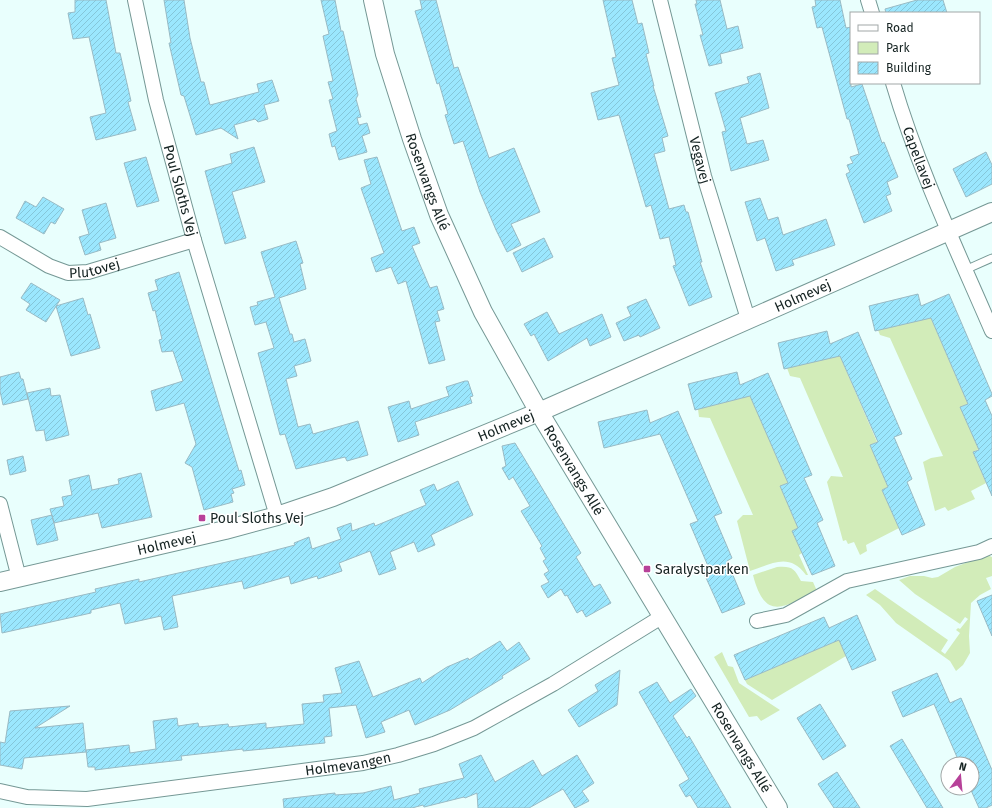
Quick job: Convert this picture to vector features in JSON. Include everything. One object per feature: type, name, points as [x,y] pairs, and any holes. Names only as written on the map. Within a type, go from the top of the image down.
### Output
[{"type":"street","name":"Poul Sloths Vej","points":[[136,0],[156,100],[194,240],[277,516]]},
{"type":"street","name":"Rosenvangs Allé","points":[[374,0],[385,54],[412,139],[439,215],[483,312],[540,412],[778,808]]},
{"type":"street","name":"Vegavej","points":[[660,0],[704,176],[748,319]]},
{"type":"street","points":[[868,0],[872,12]]},
{"type":"street","name":"Capellavej","points":[[893,84],[900,108],[948,231],[992,331]]},
{"type":"street","name":"Holmevej","points":[[0,582],[211,533],[277,516],[333,497],[540,412],[992,212]]},
{"type":"street","name":"Plutovej","points":[[0,237],[49,266],[68,273],[88,272],[194,240]]},
{"type":"street","points":[[0,504],[19,578]]},
{"type":"street","points":[[757,621],[786,615],[847,581],[979,552],[992,546]]},
{"type":"street","name":"Holmevangen","points":[[0,790],[27,797],[87,799],[363,763],[398,755],[434,744],[474,728],[553,684],[663,616]]},
{"type":"lane","points":[[965,270],[992,258]]},
{"type":"green space","points":[[930,316],[968,404],[960,407],[979,449],[973,452],[986,483],[971,491],[975,499],[948,511],[945,507],[935,511],[923,462],[931,458],[943,456],[890,338],[880,335],[878,330],[924,319]]},
{"type":"green space","points":[[839,354],[877,442],[870,445],[888,487],[882,490],[899,528],[866,545],[867,551],[860,555],[854,542],[848,544],[846,540],[843,541],[827,482],[831,476],[843,477],[800,378],[790,376],[787,368],[833,357]]},
{"type":"green space","points":[[750,394],[788,483],[780,486],[798,528],[802,553],[799,555],[808,575],[806,575],[800,568],[787,562],[773,563],[750,571],[737,521],[743,515],[753,515],[710,418],[699,417],[698,409],[743,398]]},
{"type":"green space","points":[[987,555],[992,557],[992,576],[986,578],[991,589],[980,595],[971,603],[969,636],[970,653],[963,665],[956,671],[950,661],[896,623],[880,605],[866,595],[875,589],[948,640],[941,651],[945,654],[960,633],[956,630],[958,628],[960,629],[968,619],[965,617],[960,624],[915,594],[899,580],[910,576],[924,576],[932,578],[938,577],[955,567]]},
{"type":"green space","points":[[777,567],[792,569],[801,581],[813,582],[817,591],[795,602],[785,605],[777,607],[770,605],[763,600],[753,575]]},
{"type":"green space","points":[[838,637],[846,656],[772,700],[747,684],[745,680],[834,642]]},
{"type":"green space","points":[[722,652],[728,666],[733,667],[739,683],[780,710],[761,721],[757,716],[749,717],[714,657]]},
{"type":"building","points":[[75,0],[106,0],[116,53],[120,53],[131,101],[128,102],[136,130],[96,140],[90,117],[106,113],[89,37],[73,39],[68,13],[75,12]]},
{"type":"building","points":[[164,0],[184,0],[190,38],[201,82],[204,82],[210,105],[259,92],[257,84],[272,80],[279,101],[264,105],[268,119],[258,122],[255,119],[234,125],[238,139],[221,128],[196,135],[184,96],[181,95],[169,43],[171,43]]},
{"type":"building","points":[[321,0],[335,0],[341,31],[343,31],[358,95],[356,99],[361,117],[357,118],[359,125],[367,123],[370,133],[362,136],[367,152],[339,160],[335,146],[332,147],[329,134],[337,131],[329,100],[333,99],[328,82],[333,81],[323,36],[329,34]]},
{"type":"building","points":[[420,0],[436,0],[454,68],[458,67],[489,158],[514,148],[540,212],[511,224],[521,245],[507,252],[480,192],[463,141],[454,144],[445,115],[448,114],[439,83],[437,84],[415,11],[422,9]]},
{"type":"building","points":[[603,0],[632,0],[638,24],[642,23],[649,53],[646,54],[653,86],[668,136],[662,138],[665,151],[654,154],[669,209],[684,205],[686,212],[688,212],[702,262],[700,262],[712,297],[689,306],[673,266],[676,265],[669,237],[660,239],[651,205],[646,207],[619,115],[598,120],[591,93],[619,85],[612,58],[616,57]]},
{"type":"building","points":[[696,0],[720,0],[727,29],[738,26],[743,48],[720,54],[722,63],[709,66],[700,35],[703,35],[695,4],[697,4]]},
{"type":"building","points":[[815,0],[840,0],[846,28],[850,27],[850,84],[851,87],[862,84],[882,143],[884,142],[898,177],[887,182],[891,194],[886,196],[892,211],[864,223],[846,174],[850,172],[847,165],[853,163],[850,157],[859,154],[849,119],[847,119],[822,27],[817,28],[812,7],[816,6]]},
{"type":"building","points":[[917,0],[943,0],[947,12],[886,12],[885,9]]},
{"type":"building","points":[[760,73],[769,108],[740,118],[747,144],[763,140],[769,160],[731,171],[722,132],[726,131],[715,93],[749,83],[747,77]]},
{"type":"building","points":[[254,147],[265,182],[232,192],[246,238],[225,244],[205,171],[232,163],[230,154]]},
{"type":"building","points":[[986,152],[992,165],[992,184],[966,197],[953,169]]},
{"type":"building","points":[[146,157],[159,201],[137,207],[124,163]]},
{"type":"building","points":[[377,157],[402,231],[414,227],[420,243],[412,246],[430,288],[437,286],[444,309],[437,311],[440,321],[435,322],[445,360],[429,364],[406,281],[398,284],[391,267],[376,272],[371,258],[384,253],[361,188],[371,184],[364,160]]},
{"type":"building","points":[[43,197],[64,209],[55,224],[51,222],[44,234],[16,218],[25,201],[36,207]]},
{"type":"building","points":[[760,198],[768,220],[778,217],[783,235],[826,219],[835,245],[792,260],[794,265],[776,271],[765,238],[757,241],[745,202]]},
{"type":"building","points":[[106,203],[116,238],[99,243],[101,250],[85,255],[79,237],[89,234],[82,210]]},
{"type":"building","points":[[544,238],[553,257],[522,272],[513,253]]},
{"type":"building","points":[[296,241],[303,263],[300,264],[306,289],[279,298],[290,334],[292,334],[294,342],[305,339],[311,361],[294,366],[297,376],[286,379],[298,427],[310,424],[313,434],[358,421],[368,455],[347,461],[345,457],[296,469],[285,434],[280,435],[258,353],[274,348],[266,322],[255,325],[250,307],[258,305],[257,302],[275,297],[261,252]]},
{"type":"building","points":[[179,272],[239,471],[241,470],[245,485],[232,489],[234,493],[231,494],[233,502],[204,510],[192,467],[185,463],[196,444],[184,403],[156,411],[151,391],[183,381],[173,351],[162,352],[159,340],[162,339],[155,310],[153,311],[148,293],[158,290],[155,280]]},
{"type":"building","points":[[31,283],[60,300],[46,322],[26,310],[30,304],[21,298]]},
{"type":"building","points":[[918,294],[921,306],[949,294],[992,394],[992,396],[985,400],[992,416],[992,496],[973,452],[979,450],[960,407],[968,404],[931,318],[875,331],[869,306]]},
{"type":"building","points":[[83,298],[88,315],[90,314],[100,348],[71,356],[56,306]]},
{"type":"building","points":[[646,299],[660,328],[640,337],[639,335],[624,341],[616,323],[631,316],[627,307]]},
{"type":"building","points":[[547,312],[559,334],[602,314],[611,337],[590,346],[587,338],[548,361],[534,334],[531,336],[524,324]]},
{"type":"building","points":[[827,331],[830,344],[858,332],[902,434],[894,437],[912,479],[907,482],[925,525],[902,535],[882,490],[888,487],[870,445],[878,442],[840,356],[784,369],[778,343]]},
{"type":"building","points":[[19,372],[21,379],[23,379],[28,399],[3,405],[0,391],[0,377]]},
{"type":"building","points":[[737,372],[740,385],[768,373],[812,475],[804,478],[823,520],[817,523],[835,566],[812,575],[792,531],[798,528],[780,486],[788,483],[750,396],[695,410],[688,384]]},
{"type":"building","points":[[468,381],[473,396],[470,397],[472,403],[415,422],[419,435],[398,442],[388,407],[409,401],[411,409],[449,396],[446,387]]},
{"type":"building","points":[[50,388],[51,396],[60,395],[69,435],[46,441],[44,430],[36,431],[27,393]]},
{"type":"building","points":[[647,410],[650,423],[678,411],[722,513],[714,516],[732,558],[727,561],[745,604],[722,613],[702,569],[708,566],[690,524],[698,521],[660,434],[604,448],[598,422]]},
{"type":"building","points":[[515,443],[581,553],[576,557],[594,587],[600,584],[611,603],[586,617],[582,610],[577,613],[567,595],[565,596],[561,589],[548,598],[541,586],[549,582],[544,574],[549,571],[543,561],[546,559],[540,548],[542,546],[521,511],[530,506],[513,477],[509,480],[502,468],[506,466],[502,446]]},
{"type":"building","points":[[23,456],[26,471],[10,475],[7,460]]},
{"type":"building","points":[[141,473],[152,517],[102,528],[98,513],[54,523],[50,509],[64,506],[62,497],[72,495],[69,480],[89,475],[92,490],[119,484],[118,479]]},
{"type":"building","points":[[458,481],[473,515],[431,535],[435,545],[418,552],[414,542],[390,552],[396,569],[379,575],[370,551],[339,563],[342,571],[318,579],[317,576],[291,584],[289,576],[244,589],[242,581],[172,596],[178,627],[164,630],[161,616],[125,624],[120,603],[91,610],[91,613],[2,633],[0,614],[96,592],[95,589],[139,579],[139,582],[257,555],[295,545],[294,543],[309,537],[312,549],[341,539],[337,528],[351,523],[352,531],[374,523],[375,526],[426,505],[420,490],[434,484],[437,491]]},
{"type":"building","points":[[52,515],[58,540],[37,545],[31,520]]},
{"type":"building","points":[[992,595],[992,636],[977,601]]},
{"type":"building","points":[[857,615],[876,660],[852,670],[839,640],[745,680],[734,655],[824,617],[829,628]]},
{"type":"building","points":[[500,641],[507,651],[519,642],[530,659],[502,676],[503,678],[450,710],[415,725],[409,710],[381,722],[385,732],[366,738],[356,705],[329,708],[332,736],[324,737],[325,743],[243,751],[243,749],[181,756],[182,760],[95,770],[95,767],[88,767],[86,750],[129,745],[130,753],[156,749],[153,721],[177,718],[178,726],[198,723],[199,727],[228,724],[229,727],[266,723],[266,728],[304,724],[302,704],[324,702],[323,695],[342,693],[335,668],[359,661],[373,697],[420,678],[422,683],[447,667],[468,658],[469,660]]},
{"type":"building","points":[[620,670],[617,705],[579,727],[568,710],[598,691],[595,685]]},
{"type":"building","points":[[937,673],[950,703],[961,698],[992,770],[992,805],[986,808],[979,808],[974,796],[980,796],[980,756],[957,756],[934,704],[903,717],[892,692]]},
{"type":"building","points":[[657,682],[670,703],[691,689],[696,696],[673,716],[687,738],[689,736],[731,808],[698,808],[690,795],[686,797],[679,785],[689,779],[639,692]]},
{"type":"building","points":[[820,704],[846,746],[823,760],[797,718]]},
{"type":"building","points":[[70,706],[35,728],[83,723],[86,752],[24,758],[22,769],[0,765],[0,742],[5,743],[10,711]]},
{"type":"building","points":[[902,739],[943,808],[927,808],[890,746]]},
{"type":"building","points":[[481,755],[495,782],[533,760],[542,776],[577,755],[594,783],[582,791],[589,801],[575,808],[563,789],[529,808],[478,808],[477,793],[465,798],[424,807],[423,805],[412,808],[284,808],[283,799],[335,793],[335,795],[363,793],[391,786],[394,800],[420,793],[419,789],[464,778],[459,764]]},
{"type":"building","points":[[837,772],[860,808],[834,808],[818,784]]},
{"type":"place","name":"Poul Sloths Vej","points":[[202,518]]},
{"type":"place","name":"Saralystparken","points":[[647,569]]}]
